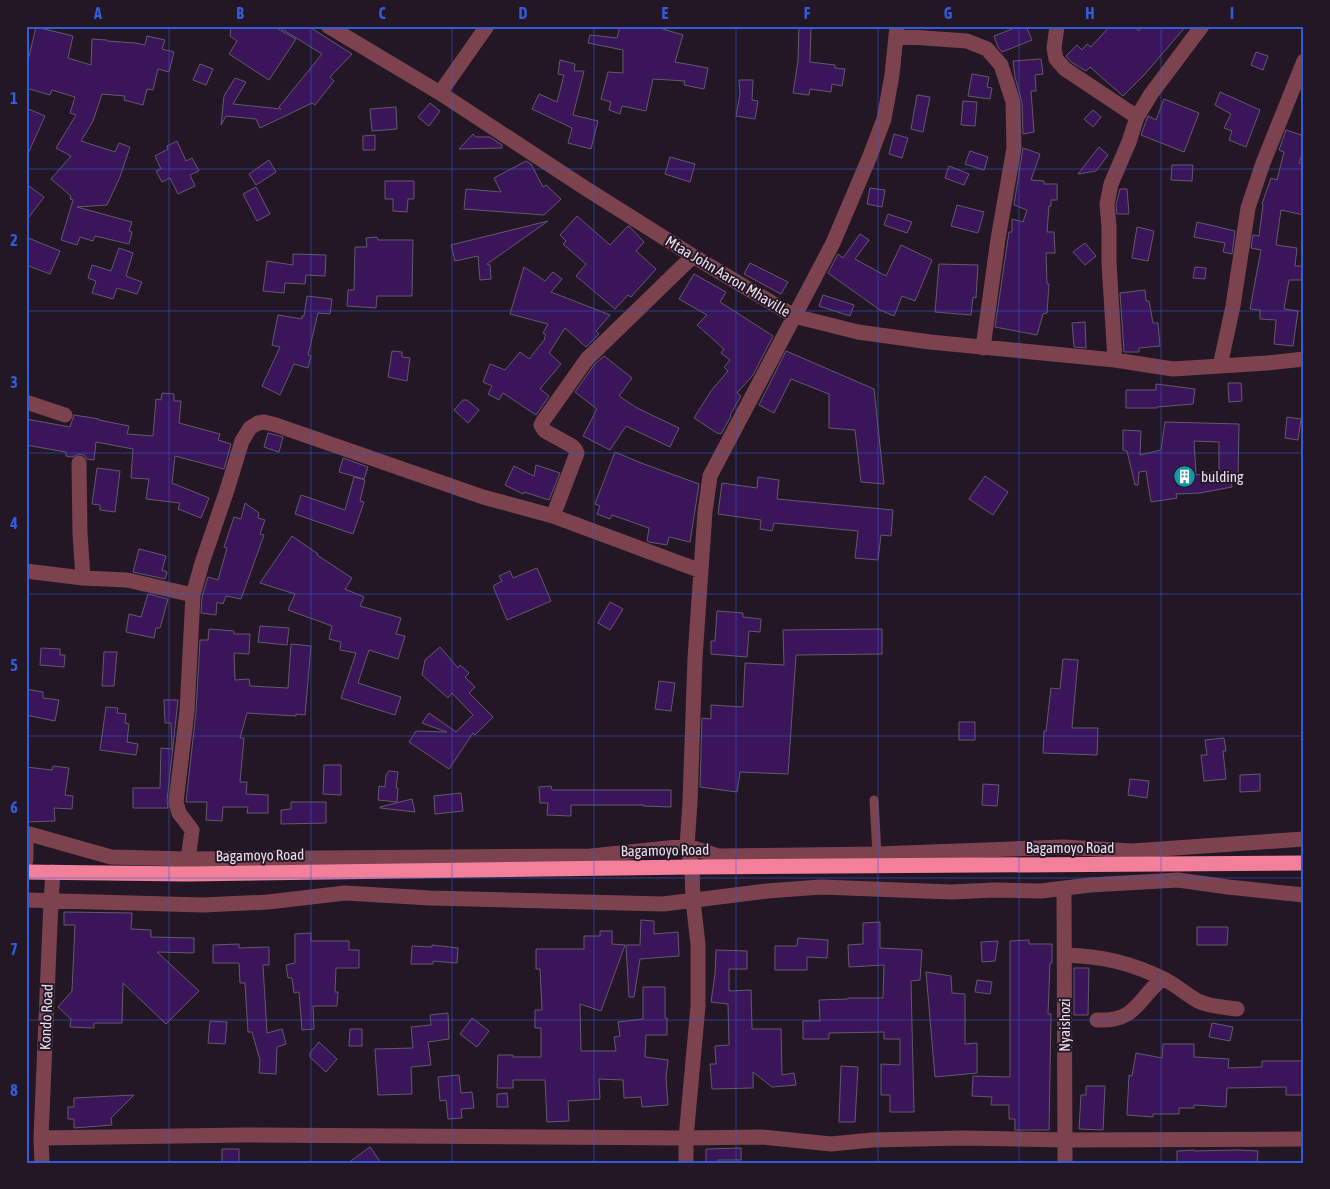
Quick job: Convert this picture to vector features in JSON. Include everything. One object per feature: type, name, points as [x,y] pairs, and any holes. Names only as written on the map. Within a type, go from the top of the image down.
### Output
[{"type":"highway","name":"Bagamoyo Road","points":[[26,872],[187,867],[1304,863]]},
{"type":"street","name":"Mtaa John Aaron Mhaville","points":[[328,26],[440,93],[693,256],[794,316],[858,332],[983,348],[1115,360],[1172,369],[1267,364],[1304,359]]},
{"type":"street","points":[[440,93],[487,26]]},
{"type":"street","points":[[1057,26],[1054,48],[1056,59],[1065,68],[1137,117]]},
{"type":"street","points":[[1115,360],[1107,204],[1111,184],[1129,142],[1137,117],[1151,94],[1202,26]]},
{"type":"street","points":[[686,1163],[686,1138],[698,1006],[698,944],[693,901],[692,866],[687,846],[695,658],[705,512],[710,476],[833,242],[884,119],[892,75],[896,31],[967,42],[988,49],[1001,66],[1013,102],[1014,148],[998,239],[983,348]]},
{"type":"street","points":[[1220,366],[1233,306],[1248,208],[1263,163],[1304,61]]},
{"type":"street","points":[[553,516],[576,453],[572,446],[545,431],[541,425],[542,421],[587,359],[693,256]]},
{"type":"street","points":[[26,402],[65,416]]},
{"type":"street","points":[[187,867],[192,830],[179,813],[176,802],[187,711],[193,595],[242,441],[250,428],[258,423],[264,422],[482,497],[553,516],[701,571]]},
{"type":"street","points":[[79,463],[83,578]]},
{"type":"street","points":[[26,571],[83,578],[127,580],[193,595]]},
{"type":"street","points":[[26,832],[111,857],[187,867],[591,856],[687,846],[718,856],[877,854],[1063,847],[1132,851],[1304,839]]},
{"type":"street","points":[[26,844],[26,860]]},
{"type":"street","name":"Kondo Road","points":[[42,1163],[41,1138],[50,901],[53,872]]},
{"type":"street","points":[[26,900],[87,900],[203,905],[268,902],[345,892],[430,898],[663,904],[767,891],[821,887],[951,892],[995,890],[1041,891],[1090,885],[1178,880],[1304,895]]},
{"type":"street","name":"Nyaishozi","points":[[1064,888],[1065,1163]]},
{"type":"street","points":[[1064,954],[1094,956],[1138,967],[1162,978],[1198,1001],[1218,1007],[1236,1009]]},
{"type":"street","points":[[1097,1020],[1111,1020],[1131,1012],[1162,978]]},
{"type":"street","points":[[41,1138],[245,1134],[762,1137],[831,1144],[872,1140],[963,1138],[1065,1140],[1304,1139]]},
{"type":"lane","points":[[874,800],[877,854]]},
{"type":"building","points":[[231,26],[273,26],[296,39],[269,80],[229,54],[237,41],[230,36]]},
{"type":"building","points":[[277,26],[308,26],[352,54],[330,77],[334,81],[315,105],[312,103],[260,128],[256,119],[226,116],[221,125],[224,96],[235,78],[246,82],[233,104],[281,109],[279,107],[322,54]]},
{"type":"building","points":[[620,26],[653,26],[683,35],[675,62],[708,68],[704,89],[684,85],[685,81],[653,79],[646,111],[622,106],[620,114],[609,110],[611,102],[601,99],[608,72],[623,73],[623,50],[588,43],[590,35],[617,38]]},
{"type":"building","points":[[799,26],[811,26],[810,62],[835,65],[835,68],[845,69],[842,86],[832,84],[831,92],[810,89],[809,95],[793,93],[798,61]]},
{"type":"building","points":[[1020,26],[1026,26],[1032,40],[1002,52],[994,36]]},
{"type":"building","points":[[1110,26],[1133,26],[1139,31],[1143,26],[1186,26],[1145,74],[1123,96],[1090,67],[1086,71],[1071,62],[1066,56],[1077,45],[1082,50],[1087,44],[1091,47]]},
{"type":"building","points":[[36,27],[73,36],[68,58],[91,65],[92,39],[145,45],[147,36],[165,40],[162,49],[174,52],[169,72],[158,69],[153,90],[147,89],[143,105],[124,100],[125,96],[102,94],[93,121],[81,141],[115,152],[119,143],[130,147],[120,177],[107,205],[77,207],[132,222],[129,231],[132,232],[129,244],[95,236],[93,241],[80,237],[77,245],[61,240],[73,200],[70,199],[71,196],[51,179],[71,156],[56,148],[76,115],[70,113],[75,97],[52,90],[50,95],[26,88],[26,69]]},
{"type":"building","points":[[1256,52],[1268,56],[1263,70],[1251,65]]},
{"type":"building","points":[[1041,59],[1043,74],[1035,75],[1036,91],[1031,91],[1034,132],[1023,134],[1022,102],[1013,61]]},
{"type":"building","points":[[560,60],[575,64],[574,71],[584,71],[573,115],[598,121],[591,149],[568,143],[572,128],[532,109],[539,94],[557,102],[564,75],[558,74]]},
{"type":"building","points":[[200,64],[213,69],[206,85],[193,80]]},
{"type":"building","points":[[972,74],[989,77],[987,87],[992,88],[990,99],[968,96]]},
{"type":"building","points":[[739,80],[753,80],[752,100],[758,101],[755,119],[736,116],[740,94]]},
{"type":"building","points":[[1220,92],[1260,110],[1246,147],[1229,140],[1232,131],[1224,128],[1231,114],[1215,105]]},
{"type":"building","points":[[917,95],[930,97],[923,132],[911,129]]},
{"type":"building","points":[[1164,99],[1199,113],[1184,152],[1141,135],[1148,116],[1156,120]]},
{"type":"building","points":[[963,101],[977,102],[975,126],[961,125]]},
{"type":"building","points":[[430,103],[440,111],[429,126],[418,117]]},
{"type":"building","points":[[396,107],[397,129],[372,131],[370,109]]},
{"type":"building","points":[[26,108],[45,116],[26,158]]},
{"type":"building","points":[[1093,110],[1101,117],[1093,127],[1084,119]]},
{"type":"building","points":[[1286,130],[1304,136],[1304,150],[1299,163],[1304,165],[1304,215],[1281,210],[1276,245],[1297,248],[1295,266],[1304,266],[1304,280],[1289,280],[1284,309],[1298,311],[1293,346],[1274,344],[1276,320],[1260,319],[1260,310],[1250,309],[1261,250],[1251,248],[1253,235],[1259,236],[1262,204],[1271,178],[1277,180],[1284,152],[1279,150]]},
{"type":"building","points":[[473,134],[476,137],[490,137],[502,145],[502,148],[459,149]]},
{"type":"building","points":[[894,134],[908,138],[902,158],[889,154]]},
{"type":"building","points":[[375,135],[375,150],[363,150],[363,136]]},
{"type":"building","points":[[177,141],[186,161],[192,158],[199,171],[190,175],[195,186],[178,194],[170,178],[162,182],[156,171],[161,169],[155,156],[168,149],[167,146]]},
{"type":"building","points":[[1099,147],[1108,155],[1096,171],[1078,174]]},
{"type":"building","points":[[1023,148],[1040,154],[1031,180],[1044,181],[1044,184],[1057,184],[1057,200],[1051,200],[1051,206],[1049,206],[1047,232],[1054,232],[1055,253],[1046,253],[1047,284],[1049,284],[1047,313],[1043,314],[1037,335],[995,327],[1009,232],[1012,232],[1012,219],[1023,222],[1027,210],[1014,205]]},
{"type":"building","points":[[970,151],[988,157],[984,170],[965,164]]},
{"type":"building","points":[[670,157],[695,164],[690,182],[665,174]]},
{"type":"building","points":[[269,160],[276,172],[256,185],[249,174]]},
{"type":"building","points":[[526,161],[531,164],[543,187],[546,185],[561,199],[544,215],[464,209],[466,189],[501,192],[494,178]]},
{"type":"building","points":[[1172,165],[1193,165],[1192,181],[1171,180]]},
{"type":"building","points":[[949,166],[969,174],[964,185],[945,178]]},
{"type":"building","points":[[385,181],[414,181],[414,199],[408,199],[407,212],[393,211],[393,199],[385,199]]},
{"type":"building","points":[[26,184],[44,197],[26,221]]},
{"type":"building","points":[[256,187],[270,214],[257,221],[243,194]]},
{"type":"building","points":[[870,188],[885,190],[882,207],[867,204]]},
{"type":"building","points":[[1120,189],[1127,189],[1129,214],[1117,214],[1116,205]]},
{"type":"building","points":[[957,205],[984,212],[978,233],[951,226]]},
{"type":"building","points":[[888,214],[912,222],[907,233],[884,225]]},
{"type":"building","points":[[577,216],[610,245],[628,226],[630,227],[644,242],[636,251],[656,269],[631,297],[628,295],[615,309],[576,276],[586,264],[563,244],[566,241],[560,235]]},
{"type":"building","points":[[548,221],[487,264],[490,265],[491,279],[480,280],[478,256],[455,261],[451,245]]},
{"type":"building","points":[[1197,222],[1235,231],[1232,254],[1223,252],[1225,243],[1194,237]]},
{"type":"building","points":[[1137,227],[1154,231],[1148,261],[1132,258]]},
{"type":"building","points":[[860,234],[869,240],[855,259],[886,276],[901,245],[932,260],[915,301],[902,296],[894,316],[880,310],[828,273],[838,254],[843,258]]},
{"type":"building","points":[[26,237],[60,251],[50,274],[26,265]]},
{"type":"building","points":[[377,237],[378,240],[413,240],[412,296],[377,296],[376,308],[347,306],[348,290],[354,290],[355,247],[367,247],[366,238]]},
{"type":"building","points":[[1085,243],[1096,256],[1085,265],[1073,252]]},
{"type":"building","points":[[119,248],[133,253],[126,276],[142,282],[137,294],[117,288],[113,299],[92,293],[96,281],[88,278],[92,265],[111,271]]},
{"type":"building","points":[[293,254],[326,255],[325,276],[306,275],[305,284],[285,283],[284,293],[263,291],[267,261],[293,265]]},
{"type":"building","points":[[750,263],[788,282],[781,294],[744,274]]},
{"type":"building","points":[[939,264],[978,265],[976,298],[973,297],[971,315],[935,312]]},
{"type":"building","points":[[524,267],[545,281],[553,272],[562,279],[551,292],[610,315],[596,331],[599,334],[586,347],[565,328],[549,353],[561,364],[540,389],[549,396],[536,415],[503,393],[499,400],[488,394],[492,386],[483,382],[490,364],[505,370],[520,352],[529,359],[545,339],[546,335],[543,333],[548,324],[510,314]]},
{"type":"building","points":[[1195,267],[1206,268],[1205,279],[1193,278]]},
{"type":"building","points":[[694,274],[726,292],[720,302],[773,336],[753,375],[737,393],[741,396],[721,434],[694,418],[711,391],[728,371],[724,367],[730,360],[721,353],[724,349],[697,325],[707,315],[679,299]]},
{"type":"building","points":[[1145,290],[1146,301],[1149,301],[1153,323],[1158,323],[1160,346],[1139,348],[1139,352],[1124,352],[1120,293]]},
{"type":"building","points":[[823,295],[854,305],[850,316],[819,306]]},
{"type":"building","points":[[307,296],[332,299],[330,314],[318,313],[308,355],[311,356],[308,368],[294,364],[280,395],[262,386],[280,347],[272,345],[278,315],[302,319]]},
{"type":"building","points":[[1085,322],[1086,348],[1074,347],[1072,323]]},
{"type":"building","points":[[392,351],[402,352],[402,357],[410,358],[407,381],[388,377]]},
{"type":"building","points":[[786,351],[874,389],[884,484],[861,482],[855,430],[829,428],[829,394],[791,379],[774,413],[759,405]]},
{"type":"building","points":[[604,356],[632,378],[619,396],[637,408],[679,428],[670,447],[626,426],[610,450],[583,436],[597,409],[575,392],[594,365]]},
{"type":"building","points":[[1228,383],[1241,383],[1242,401],[1229,402]]},
{"type":"building","points":[[1156,384],[1195,389],[1193,404],[1157,408],[1126,408],[1126,390],[1156,390]]},
{"type":"building","points":[[162,393],[174,394],[174,401],[181,401],[179,423],[220,434],[218,440],[231,444],[224,469],[175,456],[172,483],[209,498],[201,518],[178,509],[180,503],[146,499],[149,479],[131,478],[133,449],[96,442],[94,460],[87,459],[84,455],[66,456],[66,452],[26,445],[26,419],[70,427],[74,415],[129,426],[127,434],[153,436],[156,399],[161,400]]},
{"type":"building","points":[[463,400],[467,400],[479,410],[468,423],[454,410]]},
{"type":"building","points":[[1287,417],[1301,419],[1298,440],[1285,438]]},
{"type":"building","points":[[1165,422],[1239,424],[1238,476],[1230,478],[1232,487],[1200,493],[1176,494],[1177,498],[1151,502],[1146,471],[1139,472],[1138,485],[1135,485],[1127,451],[1123,450],[1123,430],[1141,431],[1140,455],[1161,450]],"holes":[[[1194,441],[1219,442],[1219,471],[1196,475]]]},
{"type":"building","points":[[268,433],[283,437],[279,452],[264,447]]},
{"type":"building","points":[[615,452],[699,484],[690,542],[669,537],[667,545],[649,542],[647,541],[649,528],[612,515],[610,519],[597,514],[600,506],[595,504]]},
{"type":"building","points":[[343,458],[368,467],[364,479],[339,472]]},
{"type":"building","points":[[536,465],[560,473],[549,500],[524,492],[523,494],[505,485],[514,466],[534,476]]},
{"type":"building","points":[[97,468],[120,471],[115,512],[100,510],[100,505],[92,504]]},
{"type":"building","points":[[985,476],[1008,492],[993,515],[969,499]]},
{"type":"building","points":[[354,477],[365,480],[360,501],[364,502],[353,534],[295,514],[301,495],[345,510]]},
{"type":"building","points":[[758,477],[779,480],[777,499],[893,510],[891,536],[881,535],[878,560],[855,558],[858,531],[774,523],[772,531],[760,529],[761,520],[718,514],[722,483],[757,488]]},
{"type":"building","points":[[245,503],[259,513],[258,518],[265,520],[260,534],[264,535],[241,599],[226,596],[223,604],[217,602],[216,615],[201,613],[202,597],[208,577],[218,580],[227,548],[224,547],[234,517],[241,519]]},
{"type":"building","points":[[292,536],[352,578],[345,589],[364,597],[360,606],[401,618],[396,634],[405,636],[398,659],[369,650],[358,683],[401,697],[395,715],[341,698],[356,653],[340,650],[341,642],[329,639],[332,626],[288,610],[295,594],[260,583]]},
{"type":"building","points":[[139,549],[166,556],[162,570],[167,572],[165,579],[133,572]]},
{"type":"building","points":[[537,568],[551,601],[507,620],[493,586],[502,581],[499,576],[510,571],[513,578]]},
{"type":"building","points":[[148,594],[168,599],[160,628],[156,628],[154,638],[126,632],[129,614],[141,617]]},
{"type":"building","points":[[610,602],[623,609],[610,630],[598,623]]},
{"type":"building","points":[[717,611],[743,613],[743,617],[761,619],[760,632],[749,631],[747,657],[711,654],[711,641],[715,641]]},
{"type":"building","points":[[260,626],[289,628],[287,645],[258,642]]},
{"type":"building","points":[[209,629],[234,631],[234,634],[250,634],[249,654],[234,653],[235,680],[249,679],[250,686],[288,688],[291,644],[311,646],[305,715],[247,713],[240,738],[244,738],[240,782],[247,782],[246,794],[268,795],[268,813],[247,813],[248,807],[223,807],[222,821],[206,820],[207,802],[186,802],[196,712],[200,640],[208,640]]},
{"type":"building","points":[[882,629],[882,654],[796,655],[788,774],[740,772],[737,792],[700,787],[702,718],[711,719],[711,705],[743,707],[745,663],[784,665],[783,630]]},
{"type":"building","points":[[440,647],[458,668],[460,665],[469,673],[465,677],[475,687],[469,693],[493,717],[475,735],[473,733],[449,769],[409,742],[416,731],[447,732],[422,723],[429,713],[456,732],[473,715],[452,693],[448,698],[422,675],[425,660]]},
{"type":"building","points":[[41,648],[60,649],[60,655],[65,655],[64,667],[40,665]]},
{"type":"building","points":[[104,652],[117,652],[114,686],[102,686]]},
{"type":"building","points":[[1063,659],[1078,660],[1072,728],[1098,728],[1097,755],[1043,753],[1044,731],[1046,731],[1051,688],[1060,689]]},
{"type":"building","points":[[659,681],[675,683],[671,711],[655,709]]},
{"type":"building","points":[[26,689],[43,692],[43,698],[59,700],[55,721],[26,715]]},
{"type":"building","points":[[164,700],[178,700],[167,801],[168,808],[133,808],[133,788],[160,788],[161,748],[172,749],[171,723],[165,723]]},
{"type":"building","points":[[106,707],[118,708],[117,713],[126,714],[125,723],[129,724],[127,742],[138,744],[136,755],[100,750]]},
{"type":"building","points":[[959,722],[975,722],[975,740],[959,740]]},
{"type":"building","points":[[1224,738],[1226,751],[1223,751],[1226,779],[1204,781],[1201,755],[1207,755],[1205,740]]},
{"type":"building","points":[[324,765],[341,765],[341,795],[323,794]]},
{"type":"building","points":[[53,766],[69,768],[65,795],[73,796],[72,809],[54,808],[55,821],[26,822],[26,767],[52,770]]},
{"type":"building","points":[[389,771],[398,772],[397,802],[378,800],[379,786],[385,787],[386,775]]},
{"type":"building","points":[[1260,774],[1260,791],[1240,792],[1240,775]]},
{"type":"building","points":[[1130,779],[1149,781],[1147,798],[1128,795]]},
{"type":"building","points":[[983,784],[999,785],[997,806],[982,805]]},
{"type":"building","points":[[551,786],[552,790],[671,790],[671,807],[571,805],[571,816],[547,815],[548,803],[540,803],[539,787]]},
{"type":"building","points":[[461,793],[463,811],[435,814],[434,796]]},
{"type":"building","points":[[412,799],[415,812],[380,808],[380,807]]},
{"type":"building","points":[[291,802],[326,802],[326,823],[281,824],[281,810],[291,809]]},
{"type":"building","points":[[64,912],[132,913],[131,929],[151,930],[151,937],[194,938],[194,953],[157,952],[199,991],[166,1024],[123,983],[122,1023],[94,1023],[94,1028],[70,1027],[71,1019],[58,1007],[72,991],[75,925],[64,925]]},
{"type":"building","points":[[641,920],[654,921],[654,934],[678,932],[679,956],[640,959],[634,997],[629,997],[626,945],[640,945]]},
{"type":"building","points":[[880,922],[880,948],[922,950],[920,980],[911,981],[914,1112],[890,1112],[890,1095],[881,1095],[881,1064],[900,1065],[900,1039],[884,1039],[884,1032],[829,1033],[829,1039],[803,1039],[803,1021],[820,1021],[819,1000],[883,998],[884,965],[849,967],[848,945],[863,944],[863,923]]},
{"type":"building","points":[[1197,927],[1228,927],[1227,945],[1197,945]]},
{"type":"building","points":[[600,931],[612,931],[612,944],[625,945],[601,1011],[580,1004],[581,1051],[616,1051],[614,1037],[620,1036],[618,1022],[643,1019],[643,987],[665,987],[667,1035],[646,1035],[645,1057],[668,1060],[666,1078],[668,1105],[642,1107],[641,1097],[624,1098],[623,1080],[599,1079],[600,1099],[568,1101],[569,1121],[547,1122],[545,1080],[513,1080],[513,1088],[497,1088],[498,1055],[541,1057],[541,1028],[535,1028],[535,1010],[542,1010],[540,969],[536,969],[536,949],[584,949],[584,936],[600,936]]},
{"type":"building","points":[[311,933],[311,941],[349,941],[349,950],[359,950],[359,968],[336,968],[335,992],[338,992],[337,1006],[313,1006],[314,1029],[302,1030],[299,992],[294,993],[292,978],[288,978],[286,965],[295,963],[295,934]]},
{"type":"building","points":[[798,938],[828,940],[827,958],[807,957],[807,970],[775,970],[775,946],[797,946]]},
{"type":"building","points":[[1029,940],[1029,944],[1052,944],[1048,1014],[1051,1014],[1049,1130],[1015,1130],[1015,1119],[1009,1119],[1009,1105],[991,1105],[992,1097],[972,1096],[973,1076],[1010,1077],[1010,941]]},
{"type":"building","points":[[998,941],[995,961],[982,962],[981,942]]},
{"type":"building","points":[[239,944],[239,948],[269,947],[269,965],[263,965],[267,1033],[282,1029],[286,1044],[277,1047],[276,1074],[259,1073],[260,1060],[252,1032],[248,1032],[245,983],[240,983],[239,963],[213,963],[213,945]]},
{"type":"building","points":[[432,945],[458,948],[457,963],[433,961],[433,964],[411,964],[412,946],[432,947]]},
{"type":"building","points":[[716,950],[747,951],[747,969],[729,969],[729,991],[751,990],[752,1029],[781,1029],[782,1075],[794,1073],[796,1085],[772,1087],[753,1072],[753,1088],[712,1089],[710,1064],[716,1064],[715,1046],[729,1045],[728,1004],[711,1002]]},
{"type":"building","points":[[1074,968],[1089,968],[1088,1015],[1074,1015]]},
{"type":"building","points":[[926,972],[951,976],[952,993],[965,994],[965,1044],[977,1043],[977,1073],[935,1077]]},
{"type":"building","points":[[977,980],[992,982],[990,994],[975,992]]},
{"type":"building","points":[[448,1013],[449,1039],[428,1042],[431,1065],[411,1067],[412,1094],[378,1095],[375,1049],[413,1048],[411,1027],[431,1025],[430,1015]]},
{"type":"building","points":[[472,1018],[489,1031],[477,1047],[460,1034]]},
{"type":"building","points":[[210,1021],[227,1022],[225,1044],[208,1043]]},
{"type":"building","points":[[1212,1023],[1233,1027],[1230,1041],[1209,1037]]},
{"type":"building","points":[[350,1029],[362,1029],[362,1046],[349,1046]]},
{"type":"building","points":[[319,1042],[337,1059],[326,1072],[310,1057],[310,1053]]},
{"type":"building","points":[[1163,1044],[1194,1044],[1194,1057],[1229,1059],[1228,1068],[1262,1067],[1262,1061],[1304,1061],[1304,1095],[1286,1095],[1286,1087],[1227,1088],[1226,1107],[1194,1105],[1194,1108],[1179,1108],[1179,1114],[1153,1114],[1153,1117],[1127,1115],[1129,1075],[1132,1076],[1136,1053],[1162,1058]]},
{"type":"building","points":[[841,1066],[858,1067],[855,1122],[839,1122]]},
{"type":"building","points":[[459,1075],[461,1093],[472,1092],[474,1108],[461,1109],[462,1118],[448,1119],[446,1100],[440,1101],[438,1077]]},
{"type":"building","points":[[1086,1086],[1105,1086],[1103,1130],[1079,1129],[1081,1095],[1086,1095]]},
{"type":"building","points":[[507,1093],[508,1107],[497,1107],[497,1094]]},
{"type":"building","points":[[134,1095],[111,1118],[112,1125],[74,1128],[74,1119],[68,1119],[68,1107],[74,1107],[74,1098]]},
{"type":"building","points":[[370,1147],[381,1163],[348,1163]]},
{"type":"building","points":[[741,1148],[741,1160],[718,1160],[718,1163],[706,1163],[706,1149]]},
{"type":"building","points":[[222,1149],[239,1149],[239,1163],[222,1163]]},
{"type":"building","points":[[1177,1151],[1258,1151],[1257,1163],[1177,1163]]},
{"type":"place","name":"bulding","points":[[1185,476]]}]
